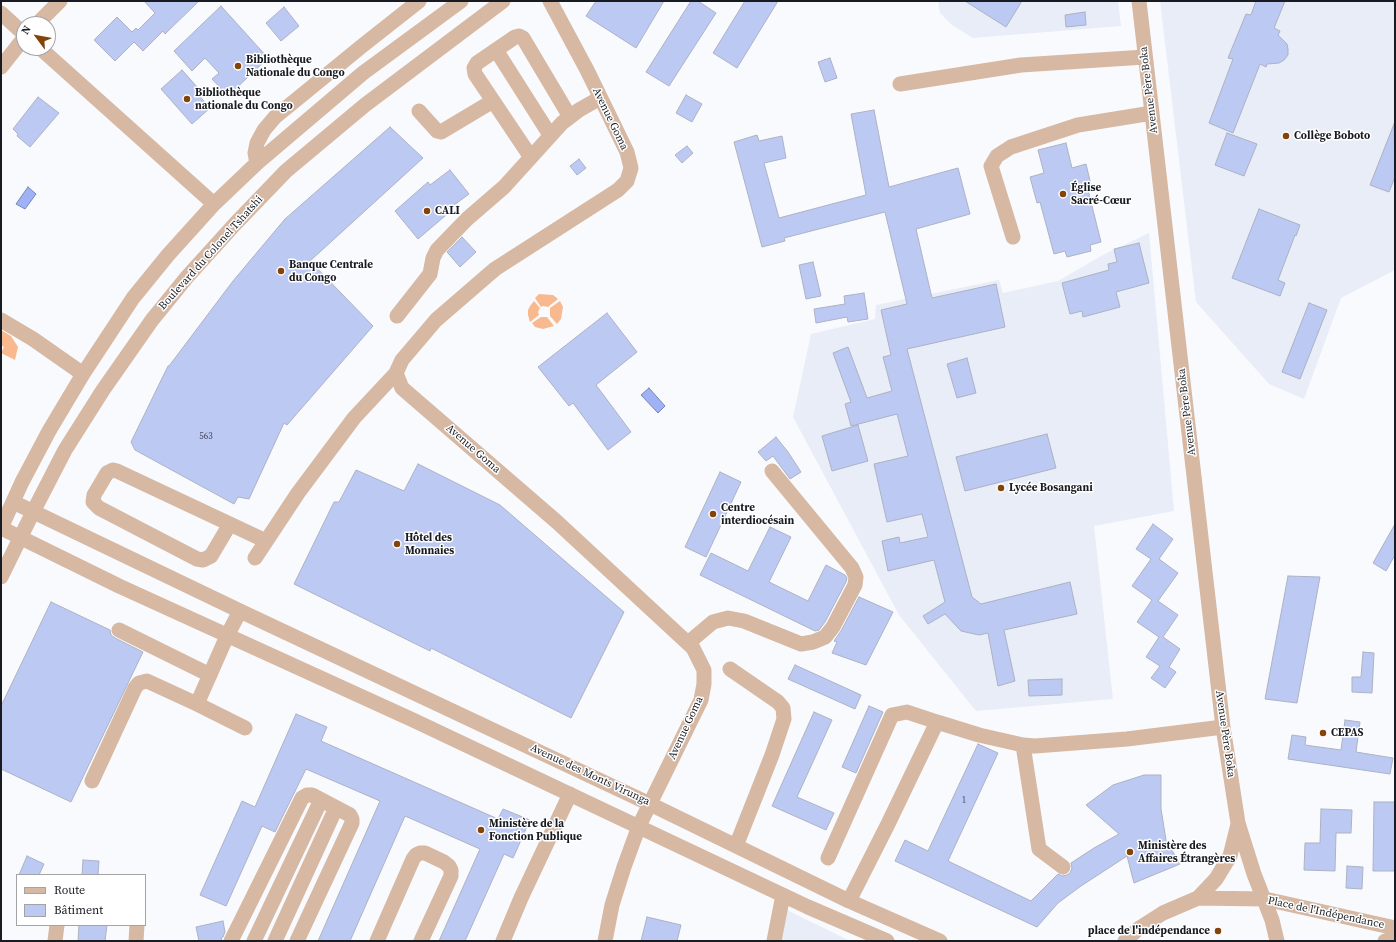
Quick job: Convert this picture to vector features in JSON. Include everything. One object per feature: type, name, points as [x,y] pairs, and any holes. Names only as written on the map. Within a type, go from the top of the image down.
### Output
[{"type":"street","points":[[45,16],[60,1]]},
{"type":"street","points":[[257,163],[255,153],[257,142],[264,130],[275,118],[362,46],[420,1]]},
{"type":"street","points":[[461,1],[363,73],[257,163],[214,204],[168,255],[133,298],[83,374],[49,431],[1,528],[119,586],[413,720],[783,895],[886,941]]},
{"type":"street","name":"Boulevard du Colonel Tshatshi","points":[[1,577],[32,512],[65,450],[102,390],[152,320],[187,277],[286,171],[365,105],[503,1]]},
{"type":"street","name":"Avenue Goma","points":[[550,1],[627,152],[631,168],[627,181],[618,190],[495,269],[436,320],[402,360],[396,373],[402,388],[557,522],[688,643],[693,648],[704,670],[704,684],[701,700],[639,826],[624,867],[612,905],[605,941]]},
{"type":"street","name":"Avenue Père Boka","points":[[1139,1],[1223,727],[1238,823]]},
{"type":"street","points":[[1,13],[16,27]]},
{"type":"street","points":[[530,156],[475,74],[474,68],[477,63],[515,37],[519,36],[523,38],[570,117]]},
{"type":"street","points":[[1,67],[16,48]]},
{"type":"street","points":[[496,50],[550,135]]},
{"type":"street","points":[[49,56],[214,204]]},
{"type":"street","points":[[900,84],[1021,65],[1145,57]]},
{"type":"street","points":[[398,316],[430,274],[433,258],[437,250],[467,219],[504,187],[550,135],[579,110],[600,98]]},
{"type":"street","points":[[418,111],[433,128],[441,132],[493,101]]},
{"type":"street","points":[[1013,237],[991,166],[997,156],[1011,147],[1078,125],[1152,113]]},
{"type":"street","points":[[1,320],[33,339],[83,374]]},
{"type":"street","points":[[256,558],[298,494],[354,418],[396,373]]},
{"type":"street","points":[[230,524],[211,556],[203,560],[99,508],[93,502],[94,495],[107,473],[113,470],[230,524],[266,541]]},
{"type":"street","points":[[688,643],[713,622],[728,618],[744,621],[800,644],[813,642],[825,637],[833,627],[855,585],[856,577],[852,568],[772,471]]},
{"type":"street","name":"Avenue des Monts Virunga","points":[[13,502],[240,611],[650,804],[849,901],[940,941]]},
{"type":"street","points":[[197,704],[227,636],[240,611]]},
{"type":"street","points":[[120,630],[210,675]]},
{"type":"street","points":[[730,669],[778,702],[783,708],[784,720],[772,755],[736,846]]},
{"type":"street","points":[[92,781],[134,688],[139,683],[147,681],[245,728]]},
{"type":"street","points":[[828,858],[892,715],[907,712],[979,735],[1023,745],[1035,746],[1127,739],[1223,727]]},
{"type":"street","points":[[849,901],[937,722]]},
{"type":"street","points":[[1023,745],[1040,849],[1063,867]]},
{"type":"street","points":[[504,941],[521,898],[570,794]]},
{"type":"street","points":[[231,941],[302,798],[307,795],[312,795],[352,816],[352,823],[297,941]]},
{"type":"street","points":[[254,941],[321,800]]},
{"type":"street","points":[[274,941],[336,808]]},
{"type":"street","points":[[1198,898],[1216,879],[1230,856],[1238,823]]},
{"type":"street","points":[[1238,823],[1254,874],[1272,920],[1277,941]]},
{"type":"street","points":[[377,941],[412,859],[420,853],[444,862],[451,870],[451,876],[421,941]]},
{"type":"street","points":[[774,941],[783,895]]},
{"type":"street","name":"Place de l'Indépendance","points":[[1125,941],[1138,929],[1163,913],[1198,898],[1265,899],[1395,928]]},
{"type":"street","points":[[55,941],[57,926]]},
{"type":"street","points":[[136,941],[137,926]]},
{"type":"street","name":"Place de l'Indépendance","points":[[1385,941],[1395,939]]},
{"type":"shaded area","points":[[938,1],[1118,1],[1121,26],[973,38],[952,25],[940,13]]},
{"type":"shaded area","name":"Collège Boboto","points":[[1160,1],[1395,1],[1395,270],[1341,298],[1304,399],[1269,384],[1196,302]]},
{"type":"shaded area","name":"Lycée Bosangani","points":[[1149,233],[1174,511],[1094,526],[1113,699],[976,711],[899,615],[793,417],[811,334],[875,319],[876,305],[999,280],[1003,293],[1058,281],[1103,255]]},
{"type":"shaded area","points":[[539,294],[553,295],[558,299],[548,307],[541,307],[535,298]]},
{"type":"shaded area","points":[[534,301],[540,308],[538,312],[539,315],[530,322],[528,310]]},
{"type":"shaded area","points":[[560,301],[563,307],[561,319],[557,324],[550,316],[550,308]]},
{"type":"shaded area","points":[[541,317],[547,317],[554,326],[543,329],[535,327],[532,323]]},
{"type":"shaded area","points":[[1,330],[11,336],[18,347],[15,360],[1,353],[4,347],[1,345]]},
{"type":"shaded area","points":[[787,910],[850,941],[780,941]]},
{"type":"water","points":[[28,187],[36,194],[25,209],[16,204]]},
{"type":"water","points":[[649,388],[665,406],[658,413],[641,395]]},
{"type":"building","points":[[144,1],[199,1],[165,34],[163,31],[143,51],[134,42],[115,61],[94,40],[117,17],[132,32],[136,28],[138,30],[155,13]]},
{"type":"building","points":[[596,1],[664,1],[636,48],[586,16]]},
{"type":"building","points":[[691,1],[698,1],[716,13],[669,86],[646,72]]},
{"type":"building","points":[[745,1],[778,1],[737,68],[713,53]]},
{"type":"building","points":[[965,1],[1022,1],[1006,27]]},
{"type":"building","points":[[1256,1],[1285,1],[1274,28],[1280,31],[1278,35],[1287,44],[1288,55],[1279,63],[1267,64],[1266,67],[1260,64],[1233,133],[1209,123],[1233,59],[1228,58],[1246,14],[1251,15]]},
{"type":"building","points":[[221,6],[268,58],[228,96],[212,79],[219,73],[205,58],[192,71],[174,51]]},
{"type":"building","points":[[284,7],[299,26],[281,41],[266,23]]},
{"type":"building","points":[[1085,12],[1086,25],[1066,27],[1065,15]]},
{"type":"building","points":[[830,58],[837,78],[825,82],[818,62]]},
{"type":"building","name":"Bibliothèque nationale du Congo","points":[[182,70],[198,88],[195,91],[210,108],[192,124],[161,89]]},
{"type":"building","points":[[686,95],[702,104],[692,122],[676,113]]},
{"type":"building","points":[[38,97],[59,113],[30,147],[17,136],[18,134],[13,129]]},
{"type":"building","points":[[874,110],[889,187],[958,168],[970,214],[916,229],[932,298],[996,284],[1005,327],[907,349],[972,597],[981,604],[1070,582],[1077,614],[1004,630],[1015,681],[998,686],[988,633],[979,635],[961,631],[945,614],[928,624],[923,616],[945,602],[934,560],[888,571],[882,541],[899,537],[900,543],[928,537],[922,514],[887,522],[874,464],[908,456],[897,414],[851,426],[845,404],[851,402],[833,353],[848,347],[867,398],[892,391],[883,357],[891,355],[881,310],[907,304],[885,212],[784,238],[785,241],[762,247],[734,142],[757,135],[759,141],[782,136],[786,158],[764,163],[779,218],[866,195],[851,114]]},
{"type":"building","points":[[1394,124],[1395,177],[1389,192],[1370,185]]},
{"type":"building","name":"Banque Centrale du Congo","points":[[390,127],[423,158],[310,261],[373,326],[287,425],[284,423],[249,499],[238,497],[234,504],[135,450],[131,442],[168,366],[233,281],[285,219]]},
{"type":"building","points":[[1227,133],[1257,144],[1244,176],[1215,165]]},
{"type":"building","points":[[1066,143],[1072,168],[1086,164],[1092,189],[1088,190],[1101,242],[1090,245],[1091,251],[1067,257],[1065,251],[1054,254],[1040,202],[1037,203],[1030,177],[1044,173],[1038,150]]},
{"type":"building","points":[[687,146],[693,153],[682,163],[675,155]]},
{"type":"building","points":[[579,159],[586,168],[577,175],[570,166]]},
{"type":"building","points":[[450,170],[469,194],[450,208],[452,210],[418,239],[395,211],[428,182],[430,185]]},
{"type":"building","points":[[1259,209],[1300,225],[1278,280],[1285,283],[1280,296],[1232,278]]},
{"type":"building","points":[[462,237],[476,252],[460,267],[447,252]]},
{"type":"building","points":[[1139,243],[1149,283],[1116,292],[1120,307],[1083,317],[1082,311],[1070,314],[1062,283],[1109,270],[1108,264],[1117,262],[1114,249]]},
{"type":"building","points":[[813,262],[821,296],[806,299],[799,265]]},
{"type":"building","points":[[864,293],[868,319],[848,322],[847,317],[816,323],[814,309],[845,304],[844,296]]},
{"type":"building","points":[[1309,303],[1327,310],[1300,379],[1282,372]]},
{"type":"building","points":[[607,313],[637,352],[596,385],[631,432],[608,450],[573,403],[569,406],[538,367]]},
{"type":"building","points":[[967,358],[976,393],[957,398],[947,364]]},
{"type":"building","points":[[858,425],[868,461],[832,471],[822,436]]},
{"type":"building","points":[[1047,434],[1056,468],[965,491],[956,457]]},
{"type":"building","points":[[776,437],[801,472],[790,479],[773,456],[766,461],[758,452]]},
{"type":"building","points":[[418,464],[500,505],[624,612],[571,718],[431,648],[430,651],[294,584],[334,502],[339,502],[356,470],[404,491]]},
{"type":"building","name":"Centre interdiocésain","points":[[720,472],[741,482],[706,557],[685,547]]},
{"type":"building","points":[[1153,524],[1173,539],[1159,559],[1178,573],[1158,601],[1178,615],[1163,637],[1180,649],[1169,667],[1176,672],[1165,688],[1151,678],[1160,666],[1146,657],[1159,637],[1137,622],[1152,600],[1132,586],[1151,559],[1136,549]]},
{"type":"building","points":[[1395,524],[1395,555],[1386,571],[1373,563]]},
{"type":"building","points":[[770,527],[791,537],[769,582],[808,601],[826,565],[845,575],[847,578],[825,622],[819,630],[815,631],[700,575],[711,553],[748,571]]},
{"type":"building","points":[[1288,576],[1320,577],[1297,703],[1265,699]]},
{"type":"building","points":[[859,597],[893,612],[866,665],[832,653],[837,642],[834,641]]},
{"type":"building","points":[[51,602],[110,630],[111,635],[115,638],[143,652],[71,802],[1,769],[1,706]]},
{"type":"building","points":[[1363,652],[1374,653],[1372,693],[1352,692],[1352,677],[1361,677]]},
{"type":"building","points":[[795,665],[861,695],[855,709],[788,679]]},
{"type":"building","points":[[1062,679],[1062,695],[1029,696],[1028,680]]},
{"type":"building","points":[[869,706],[883,712],[856,773],[842,767]]},
{"type":"building","points":[[814,712],[832,720],[797,797],[834,813],[826,830],[772,806]]},
{"type":"building","name":"Ministère de la Fonction Publique","points":[[296,714],[327,727],[321,741],[498,819],[503,809],[530,820],[513,858],[504,854],[465,941],[439,941],[480,849],[405,816],[350,941],[318,941],[380,801],[306,769],[275,832],[262,826],[226,906],[200,895],[242,801],[255,807]]},
{"type":"building","points":[[1345,720],[1360,722],[1356,752],[1393,758],[1390,774],[1288,759],[1292,735],[1306,737],[1305,745],[1341,750]]},
{"type":"building","name":"Ministère des Affaires Étrangères","points":[[978,744],[998,753],[948,861],[1031,901],[1058,874],[1062,876],[1070,873],[1072,868],[1071,863],[1119,834],[1086,805],[1113,785],[1144,775],[1161,775],[1161,809],[1166,840],[1180,864],[1134,883],[1127,856],[1058,903],[1037,927],[895,861],[905,840],[928,851]]},
{"type":"building","points":[[1374,802],[1395,802],[1395,871],[1373,871]]},
{"type":"building","points":[[1321,809],[1352,810],[1351,833],[1336,833],[1335,871],[1304,870],[1305,843],[1320,843]]},
{"type":"building","points":[[27,856],[44,864],[39,874],[19,874]]},
{"type":"building","points":[[83,860],[99,861],[98,874],[82,874]]},
{"type":"building","points":[[1347,866],[1363,867],[1362,889],[1346,888]]},
{"type":"building","points":[[647,917],[681,925],[677,941],[641,941]]},
{"type":"building","points":[[223,921],[225,932],[221,938],[222,941],[199,941],[196,927]]},
{"type":"building","points":[[79,926],[107,926],[105,941],[78,941]]},
{"type":"place","name":"Bibliothèque Nationale du Congo","points":[[238,66]]},
{"type":"place","name":"Bibliothèque nationale du Congo","points":[[187,99]]},
{"type":"place","name":"Collège Boboto","points":[[1286,136]]},
{"type":"place","name":"Église Sacré-Cœur","points":[[1063,194]]},
{"type":"place","name":"CALI","points":[[427,211]]},
{"type":"place","name":"Banque Centrale du Congo","points":[[281,271]]},
{"type":"place","name":"Lycée Bosangani","points":[[1001,488]]},
{"type":"place","name":"Centre interdiocésain","points":[[713,514]]},
{"type":"place","name":"Hôtel des Monnaies","points":[[397,544]]},
{"type":"place","name":"CEPAS","points":[[1323,733]]},
{"type":"place","name":"Ministère de la Fonction Publique","points":[[481,830]]},
{"type":"place","name":"Ministère des Affaires Étrangères","points":[[1130,852]]},
{"type":"place","name":"place de l'indépendance","points":[[1218,931]]}]
